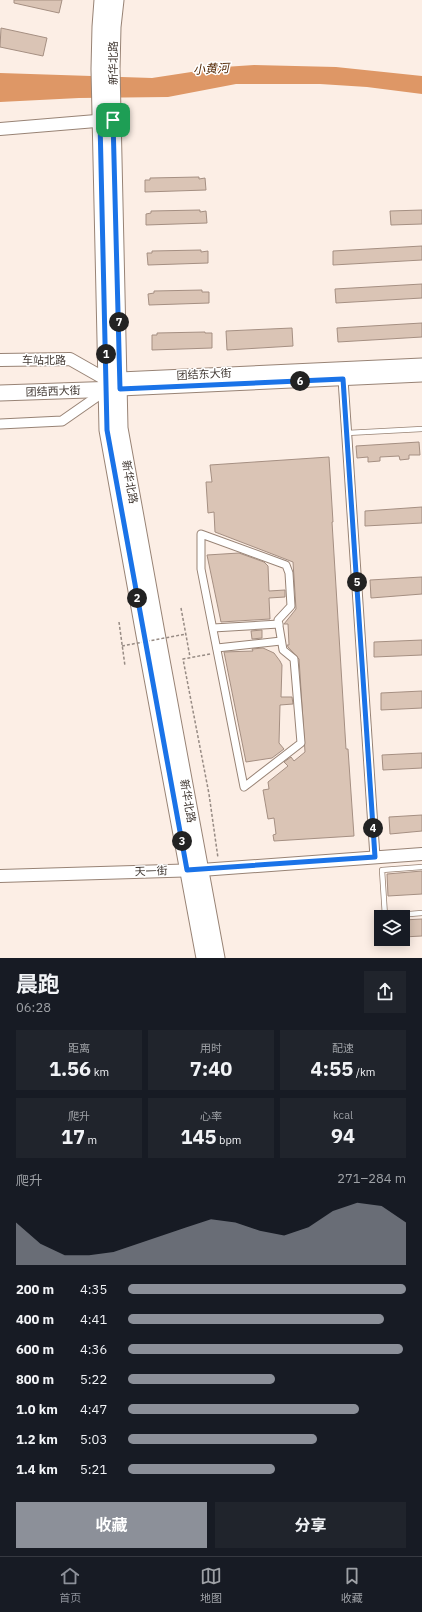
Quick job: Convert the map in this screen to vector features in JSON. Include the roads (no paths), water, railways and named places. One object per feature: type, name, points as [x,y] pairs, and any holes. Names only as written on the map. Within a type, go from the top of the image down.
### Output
[{"type":"main road","name":"新华北路","points":[[102,0],[100,27],[105,69],[107,120],[113,384],[107,430],[194,870],[218,958]]},
{"type":"main road","name":"新华北路","points":[[105,69],[113,27],[116,0]]},
{"type":"main road","name":"团结东大街","points":[[113,384],[422,365]]},
{"type":"main road","name":"团结东大街","points":[[113,384],[343,379],[422,375]]},
{"type":"main road","name":"团结西大街","points":[[0,385],[113,384]]},
{"type":"main road","name":"团结西大街","points":[[0,393],[113,384]]},
{"type":"main road","name":"新华北路","points":[[194,870],[204,958]]},
{"type":"street","points":[[0,129],[107,120]]},
{"type":"street","name":"车站北路","points":[[0,360],[70,359],[113,384]]},
{"type":"street","points":[[343,379],[375,857]]},
{"type":"street","points":[[0,424],[62,421],[113,384]]},
{"type":"street","points":[[201,534],[286,565],[289,574],[291,606],[278,620],[283,650],[294,659],[301,743],[244,787],[213,628],[201,569],[201,534]]},
{"type":"street","points":[[213,628],[279,624]]},
{"type":"street","points":[[217,650],[281,640]]},
{"type":"street","name":"天一街","points":[[0,876],[194,870],[422,854]]},
{"type":"lane","points":[[347,433],[422,429]]},
{"type":"lane","points":[[422,867],[382,870],[385,916],[422,913]]},
{"type":"water","name":"小黄河","points":[[254,65],[336,67],[422,76],[422,94],[367,87],[320,84],[236,84],[168,97],[79,98],[0,102],[0,73],[152,78],[224,67]]}]
